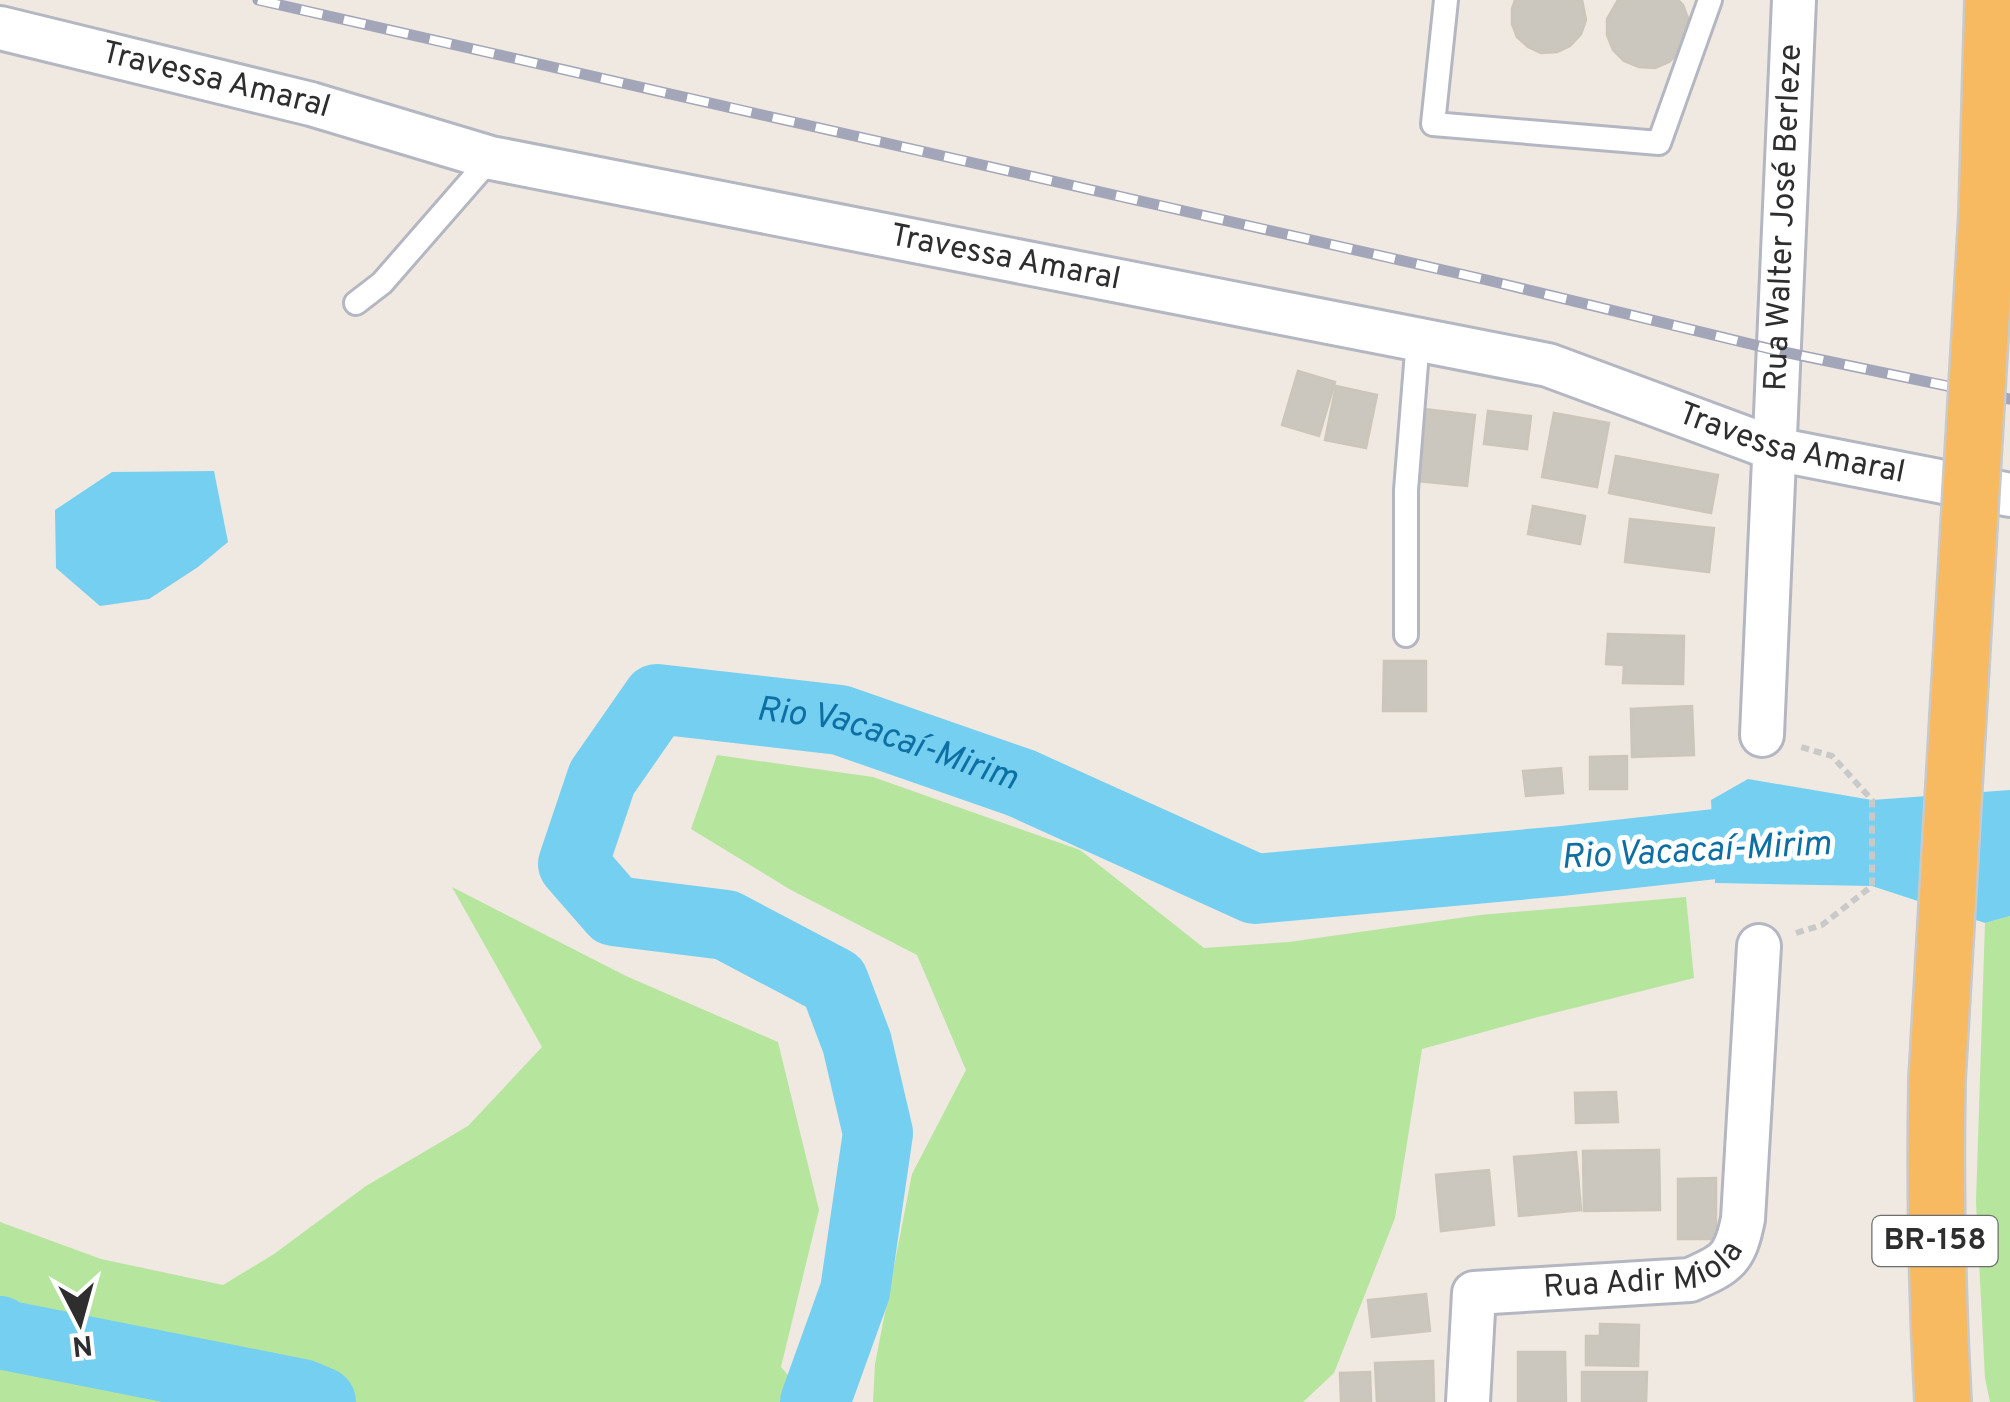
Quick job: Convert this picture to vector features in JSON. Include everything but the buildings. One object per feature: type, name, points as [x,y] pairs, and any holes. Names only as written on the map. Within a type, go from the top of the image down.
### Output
[{"type":"highway","name":"BR-158","points":[[1943,1402],[1935,1212],[1937,1080],[1987,214],[1993,0]]},
{"type":"street","name":"Rua Walter José Berleze","points":[[1762,735],[1794,0]]},
{"type":"street","name":"Travessa Amaral","points":[[0,28],[311,104],[491,158],[1548,365],[1775,449],[2010,494]]},
{"type":"street","name":"Rua Adir Miola","points":[[1468,1402],[1474,1294],[1690,1280],[1717,1268],[1737,1246],[1743,1219],[1759,946]]},
{"type":"lane","points":[[1446,0],[1433,124],[1659,143],[1710,0]]},
{"type":"lane","points":[[356,303],[382,282],[491,158]]},
{"type":"lane","points":[[1406,636],[1406,490],[1418,339]]},
{"type":"path","points":[[1759,946],[1822,925],[1872,886],[1872,800],[1832,756],[1762,735]]},
{"type":"green space","points":[[717,755],[873,777],[1080,850],[1204,948],[1289,942],[1480,915],[1686,897],[1694,978],[1422,1049],[1395,1218],[1334,1373],[1303,1402],[873,1402],[875,1364],[912,1174],[966,1070],[917,955],[791,890],[691,829]]},
{"type":"green space","points":[[452,887],[626,976],[778,1042],[819,1210],[781,1367],[811,1402],[0,1402],[0,1222],[101,1259],[223,1285],[274,1254],[366,1186],[468,1126],[542,1047]]},
{"type":"green space","points":[[2010,916],[2010,1402],[1990,1402],[1985,1378],[1976,1202],[1985,923]]},
{"type":"water","points":[[214,471],[228,542],[149,599],[100,606],[56,568],[55,510],[112,472]]},
{"type":"water","name":"Rio Vacacaí-Mirim","points":[[1748,779],[1872,800],[2010,790],[2010,916],[1985,923],[1872,886],[1715,883],[1711,800]]},
{"type":"waterway","name":"Rio Vacacaí-Mirim","points":[[815,1402],[855,1291],[878,1133],[857,1043],[834,982],[726,925],[614,911],[573,864],[602,778],[657,699],[840,720],[1021,783],[1255,889],[1715,844],[1809,846]]},
{"type":"waterway","name":"Rio Vacacaí-Mirim","points":[[0,1331],[302,1394],[321,1402]]},
{"type":"railway","points":[[258,0],[1487,280],[1779,351],[2010,399]]}]
